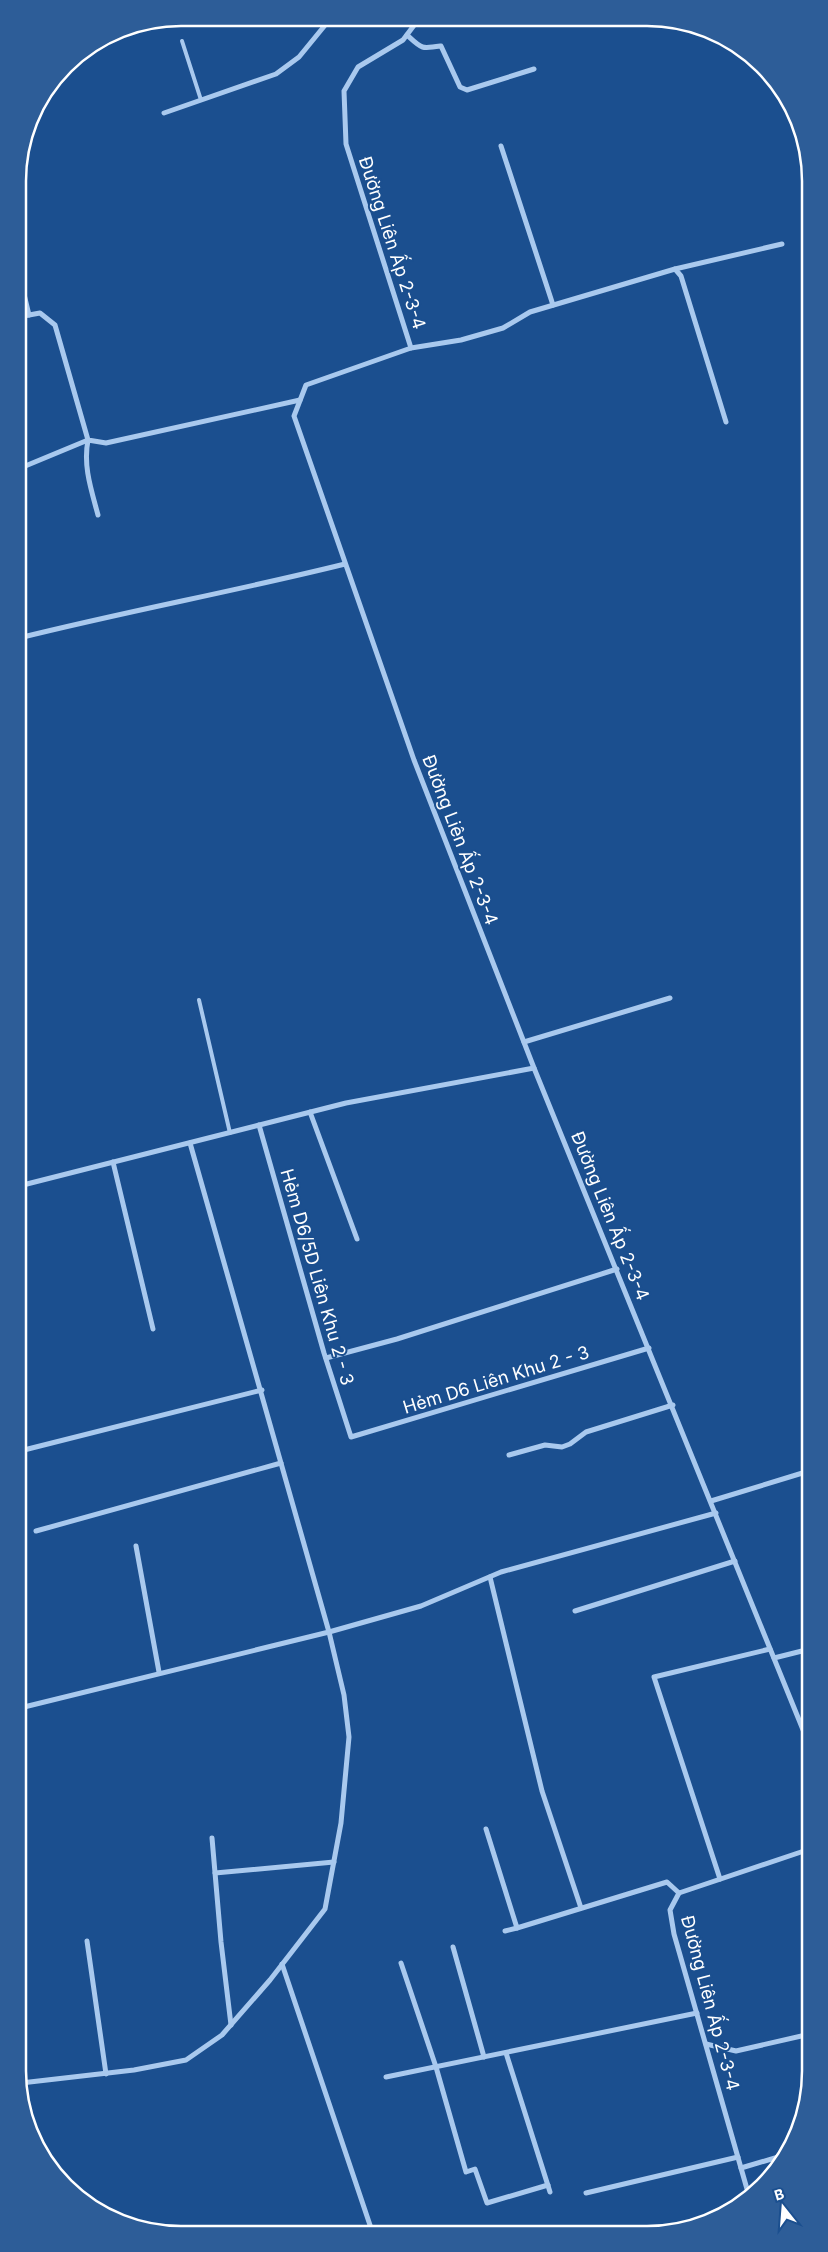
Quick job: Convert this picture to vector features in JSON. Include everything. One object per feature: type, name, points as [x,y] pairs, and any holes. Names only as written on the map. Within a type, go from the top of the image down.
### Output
[{"type":"street","points":[[164,113],[276,74],[299,57],[324,26]]},
{"type":"street","points":[[414,26],[407,35],[420,47],[426,49],[441,46],[460,87],[467,90],[534,69]]},
{"type":"street","name":"Đường Liên Ấp 2-3-4","points":[[407,35],[403,40],[358,67],[344,91],[346,144],[411,348],[306,385],[294,416],[344,564],[414,760],[534,1068],[801,1725]]},
{"type":"street","points":[[501,146],[553,304]]},
{"type":"street","points":[[411,348],[461,340],[503,328],[530,312],[674,268],[782,244]]},
{"type":"street","points":[[674,268],[681,276],[726,422]]},
{"type":"street","points":[[27,306],[29,315],[40,313],[55,325],[88,440],[85,456],[86,472],[98,515]]},
{"type":"street","points":[[27,465],[88,440],[106,444],[300,400]]},
{"type":"street","points":[[27,636],[74,624],[243,589],[344,564]]},
{"type":"street","points":[[524,1042],[670,998]]},
{"type":"street","points":[[26,1184],[346,1103],[534,1068]]},
{"type":"street","points":[[310,1112],[356,1240]]},
{"type":"street","name":"Hẻm D6/5D Liên Khu 2 - 3","points":[[259,1125],[326,1358],[351,1437]]},
{"type":"street","points":[[27,2083],[106,2074],[186,2060],[222,2035],[282,1964],[325,1909],[341,1823],[349,1737],[344,1695],[330,1632],[190,1143]]},
{"type":"street","points":[[113,1162],[153,1328]]},
{"type":"street","points":[[326,1358],[398,1339],[617,1269]]},
{"type":"street","name":"Hẻm D6 Liên Khu 2 - 3","points":[[351,1437],[649,1348]]},
{"type":"street","points":[[26,1449],[262,1390]]},
{"type":"street","points":[[509,1455],[545,1444],[562,1447],[570,1444],[586,1432],[672,1406]]},
{"type":"street","points":[[36,1531],[281,1463]]},
{"type":"street","points":[[711,1501],[801,1473]]},
{"type":"street","points":[[26,1706],[159,1672],[330,1632],[421,1606],[510,1569],[716,1514]]},
{"type":"street","points":[[136,1546],[159,1672]]},
{"type":"street","points":[[575,1611],[735,1561]]},
{"type":"street","points":[[490,1577],[539,1782],[582,1908]]},
{"type":"street","points":[[720,1879],[654,1677],[770,1649]]},
{"type":"street","points":[[774,1658],[801,1651]]},
{"type":"street","points":[[486,1829],[517,1928]]},
{"type":"street","points":[[212,1838],[231,2025]]},
{"type":"street","name":"Đường Liên Ấp 2-3-4","points":[[747,2189],[674,1934],[670,1910],[679,1893],[801,1852]]},
{"type":"street","points":[[215,1873],[334,1862]]},
{"type":"street","points":[[504,1931],[667,1882],[679,1893]]},
{"type":"street","points":[[86,1941],[106,2074]]},
{"type":"street","points":[[452,1947],[484,2057]]},
{"type":"street","points":[[401,1963],[436,2067],[466,2172],[476,2169],[487,2203],[548,2185]]},
{"type":"street","points":[[282,1964],[370,2226]]},
{"type":"street","points":[[386,2077],[697,2013]]},
{"type":"street","points":[[706,2044],[736,2052],[801,2036]]},
{"type":"street","points":[[506,2052],[550,2192]]},
{"type":"street","points":[[586,2193],[738,2157]]},
{"type":"street","points":[[741,2168],[776,2157]]},
{"type":"lane","points":[[182,41],[201,100]]},
{"type":"lane","points":[[199,1000],[230,1133]]}]
